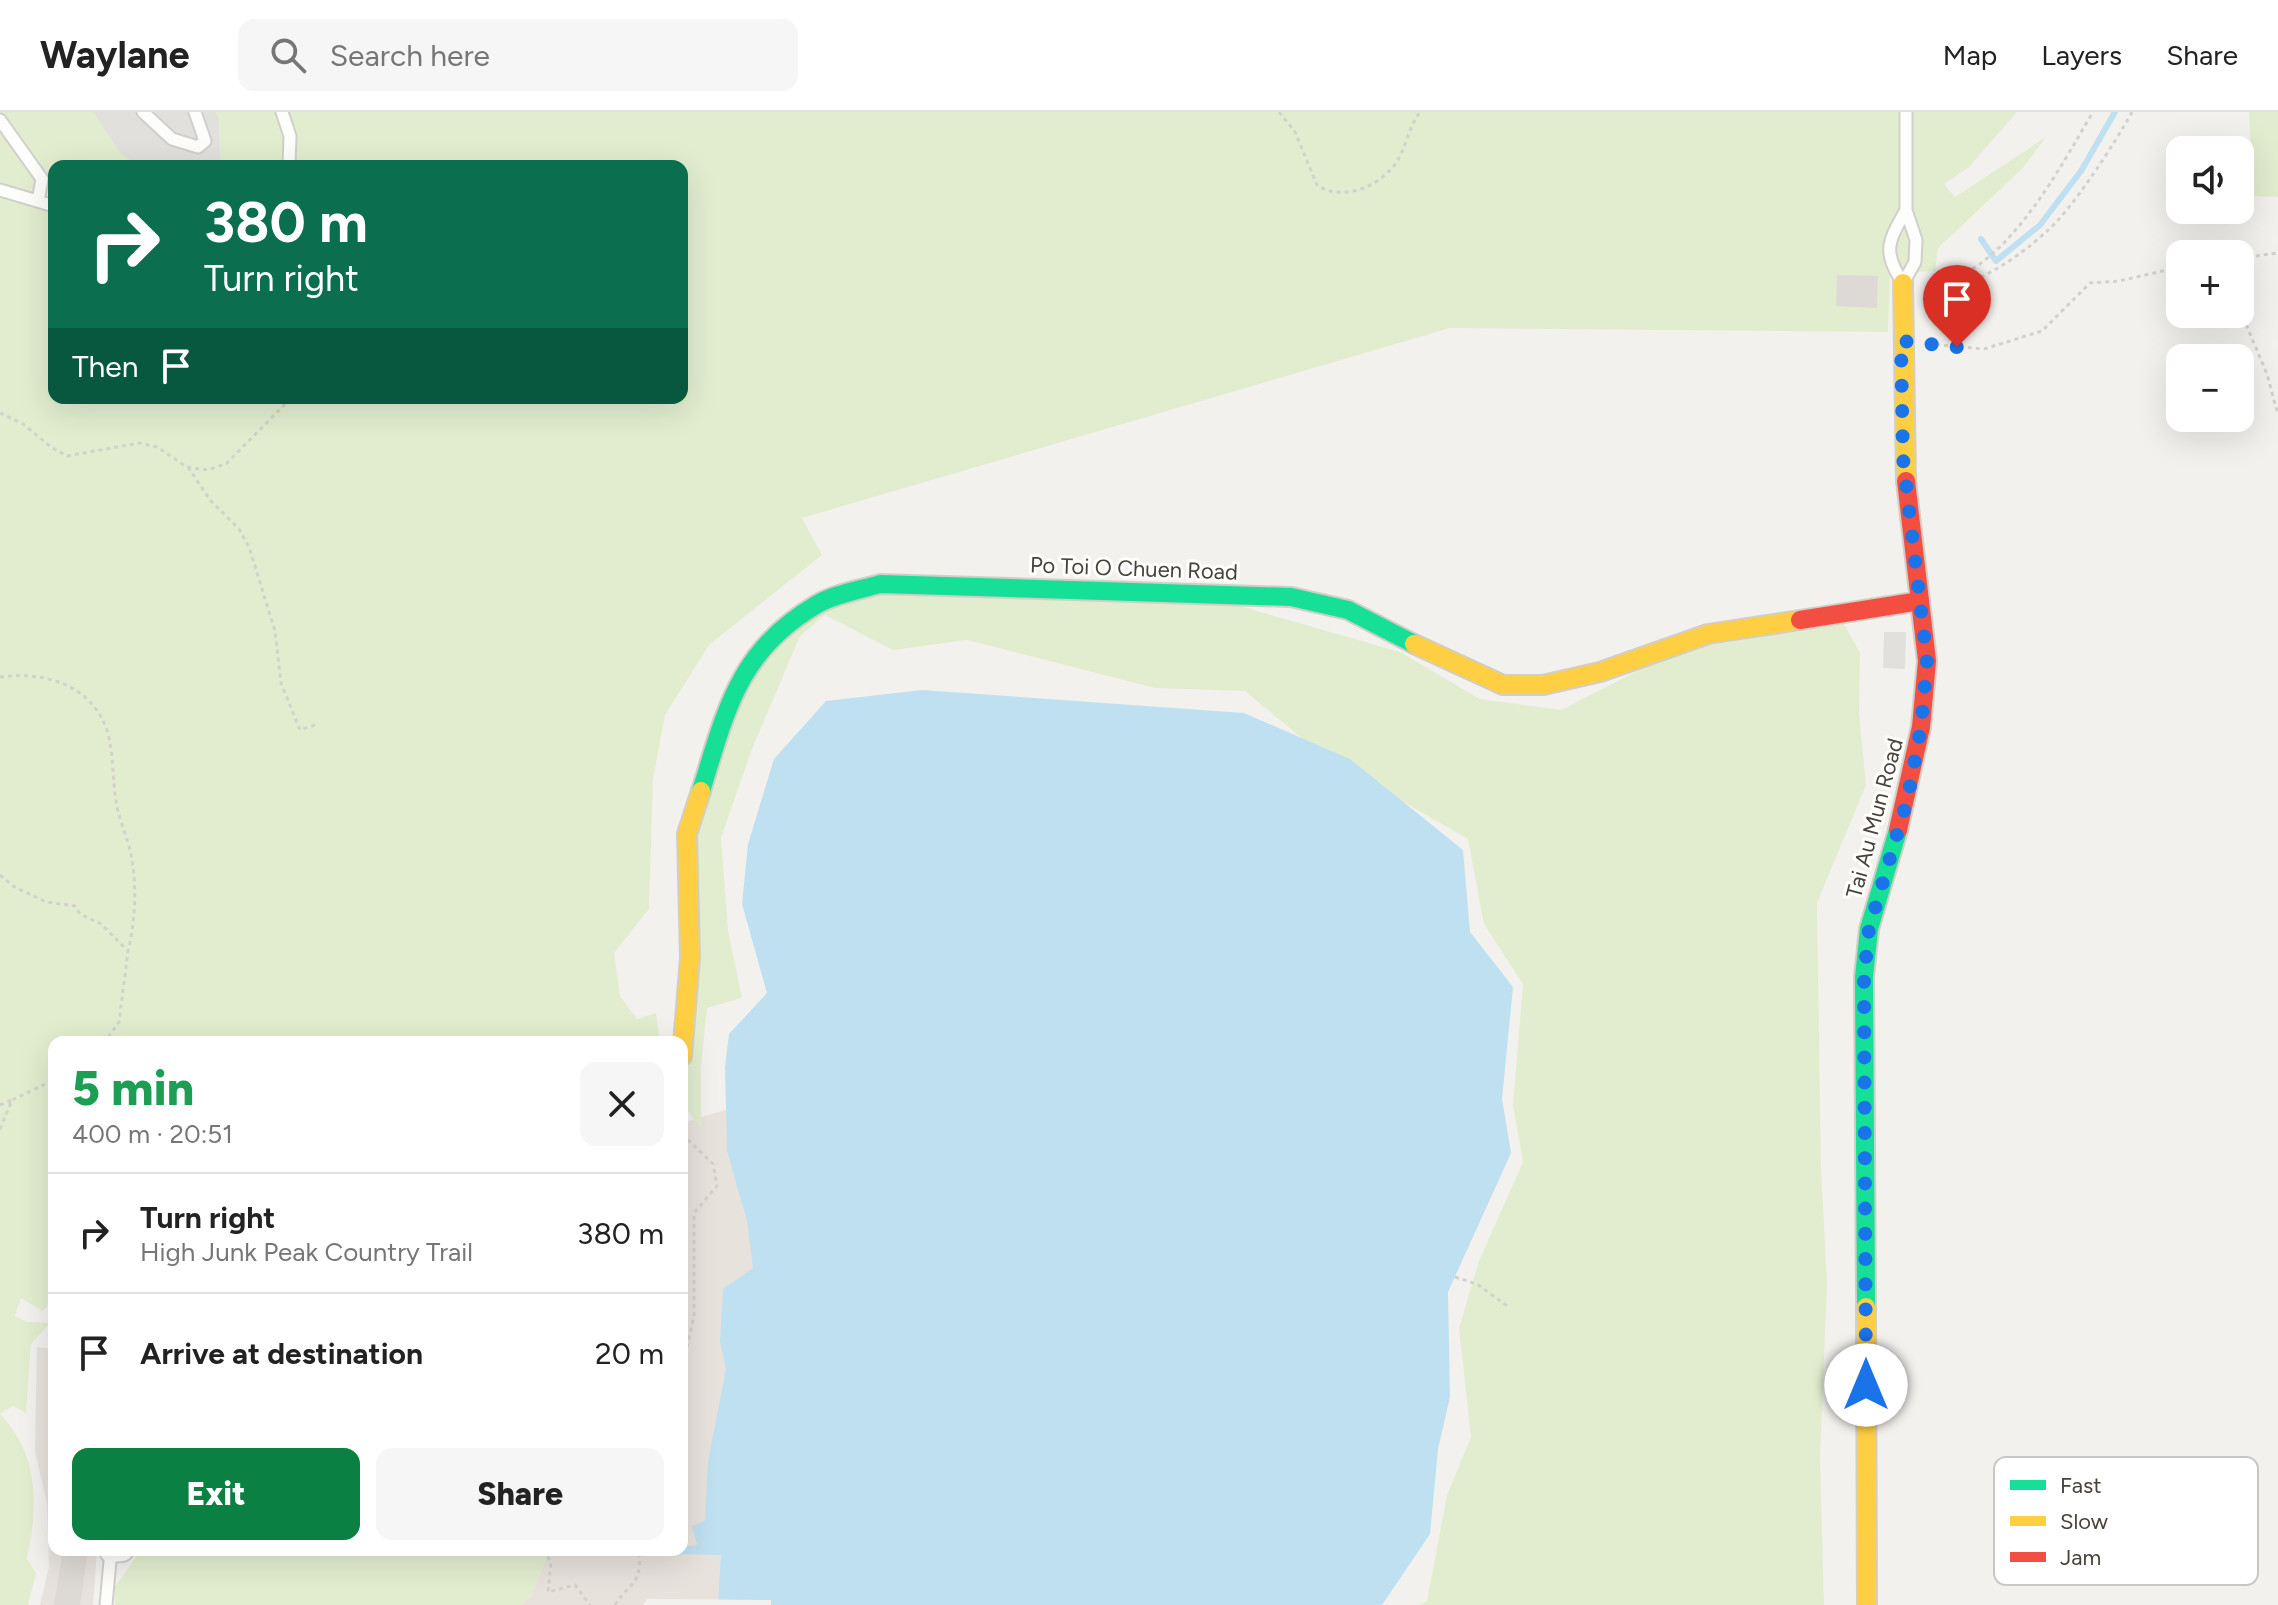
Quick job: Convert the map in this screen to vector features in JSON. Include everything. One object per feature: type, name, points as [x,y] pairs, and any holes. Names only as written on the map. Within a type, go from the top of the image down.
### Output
[{"type":"street","name":"Tai Au Mun Road","points":[[1867,1605],[1864,977],[1869,929],[1908,797],[1921,727],[1927,661],[1903,458],[1903,283]]},
{"type":"street","name":"Po Toi O Chuen Road","points":[[684,1036],[690,958],[686,904],[687,834],[704,771],[733,689],[770,638],[818,603],[880,584],[1291,597],[1348,610],[1471,673],[1503,685],[1543,685],[1600,672],[1708,634],[1920,601]]},
{"type":"lane","points":[[143,112],[172,139],[198,147],[205,141],[195,112]]},
{"type":"lane","points":[[282,112],[290,136],[289,160]]},
{"type":"lane","points":[[1906,112],[1906,210],[1916,240],[1915,262],[1903,283],[1889,262],[1890,239],[1906,210]]},
{"type":"lane","points":[[0,120],[42,179],[38,201]]},
{"type":"lane","points":[[0,190],[48,204]]},
{"type":"lane","points":[[106,1605],[114,1556]]},
{"type":"path","points":[[1279,112],[1295,132],[1317,185],[1341,194],[1359,190],[1391,169],[1420,112]]},
{"type":"path","points":[[1941,283],[1998,251],[2093,112]]},
{"type":"path","points":[[1942,292],[1997,267],[2048,231],[2118,139],[2132,112]]},
{"type":"path","points":[[2254,256],[2278,253]]},
{"type":"path","points":[[1901,341],[1984,349],[2042,331],[2090,283],[2119,281],[2166,270]]},
{"type":"path","points":[[2248,328],[2267,374],[2278,415]]},
{"type":"path","points":[[187,467],[208,470],[227,463],[285,404]]},
{"type":"path","points":[[0,413],[23,424],[67,456],[139,443],[157,447],[187,467],[210,500],[239,529],[249,547],[275,631],[281,683],[300,730],[315,725]]},
{"type":"path","points":[[0,677],[35,674],[65,684],[87,700],[105,726],[116,803],[132,859],[134,917],[119,1022],[109,1036]]},
{"type":"path","points":[[0,875],[13,886],[46,902],[69,902],[80,914],[101,924],[128,951]]},
{"type":"path","points":[[0,1105],[48,1083]]},
{"type":"path","points":[[0,1129],[12,1100]]},
{"type":"path","points":[[688,1140],[713,1164],[717,1186],[694,1213],[694,1316],[688,1342]]},
{"type":"path","points":[[1455,1277],[1477,1284],[1510,1308]]},
{"type":"path","points":[[547,1556],[551,1562],[548,1592],[575,1585],[590,1605]]},
{"type":"path","points":[[615,1605],[635,1585],[639,1556]]},
{"type":"shaded area","points":[[93,112],[215,112],[219,119],[220,160],[130,160],[121,154]]},
{"type":"shaded area","points":[[1884,632],[1906,632],[1905,669],[1883,668]]},
{"type":"shaded area","points":[[954,1041],[780,1605],[479,1605],[508,1556],[688,1556],[688,1121]]},
{"type":"shaded area","points":[[37,1347],[48,1348],[48,1536],[47,1504],[35,1451]]},
{"type":"shaded area","points":[[49,1556],[97,1556],[93,1605],[40,1605]]},
{"type":"green space","points":[[0,112],[2017,112],[1969,167],[1944,184],[1955,197],[2046,137],[2023,168],[1938,248],[1935,271],[1890,274],[1888,332],[1450,328],[802,518],[822,555],[709,645],[665,715],[653,779],[649,909],[614,953],[620,996],[637,1019],[656,1013],[659,1036],[48,1036],[48,1306],[42,1311],[21,1298],[15,1316],[27,1322],[48,1325],[31,1344],[26,1413],[13,1406],[0,1414]]},
{"type":"green space","points":[[2249,112],[2278,112],[2278,197],[2254,196],[2254,136],[2250,136]]},
{"type":"green space","points":[[837,591],[1229,603],[1400,652],[1480,699],[1561,710],[1678,650],[1844,624],[1860,653],[1859,713],[1866,785],[1817,903],[1821,1167],[1827,1283],[1820,1458],[1824,1605],[1420,1605],[1427,1601],[1447,1495],[1471,1437],[1459,1328],[1479,1261],[1523,1162],[1513,1105],[1523,984],[1484,924],[1468,839],[1322,755],[1245,691],[1155,688],[967,640],[893,650],[825,615],[800,636],[752,749],[721,838],[728,931],[742,998],[707,1008],[701,1066],[701,1129],[688,1111],[687,890],[726,698]]},
{"type":"green space","points":[[0,1414],[23,1447],[29,1464],[34,1502],[27,1559],[36,1573],[28,1605],[0,1605]]},
{"type":"green space","points":[[137,1556],[548,1556],[532,1596],[521,1605],[115,1605],[115,1587]]},
{"type":"water","points":[[922,690],[1244,713],[1350,759],[1463,850],[1470,932],[1513,987],[1502,1099],[1511,1153],[1448,1292],[1450,1397],[1438,1449],[1430,1534],[1382,1605],[648,1605],[718,1604],[721,1555],[688,1554],[688,1547],[697,1545],[692,1526],[705,1521],[708,1461],[726,1369],[720,1341],[723,1289],[753,1268],[747,1221],[727,1151],[725,1067],[729,1034],[767,993],[742,904],[748,844],[774,759],[826,701]]},
{"type":"pier","points":[[647,1599],[771,1600],[771,1605],[643,1605]]},
{"type":"building","points":[[1837,275],[1878,276],[1877,308],[1836,306]]},
{"type":"building","points":[[62,1556],[87,1556],[80,1605],[54,1605]]},
{"type":"waterway","points":[[1981,239],[1996,261],[2040,225],[2081,171],[2115,112]]},
{"type":"traffic: fast","points":[[701,791],[728,709],[752,663],[769,642],[790,623],[823,601],[880,584],[1291,597],[1348,610],[1414,644]]},
{"type":"traffic: fast","points":[[1866,1307],[1864,977],[1869,929],[1898,830]]},
{"type":"traffic: slow","points":[[1903,283],[1906,481]]},
{"type":"traffic: slow","points":[[1414,644],[1503,685],[1543,685],[1600,672],[1708,634],[1800,620]]},
{"type":"traffic: slow","points":[[684,1036],[690,958],[687,834],[701,791]]},
{"type":"traffic: slow","points":[[1866,1307],[1867,1605]]},
{"type":"traffic: jam","points":[[1898,830],[1921,727],[1927,661],[1906,481]]},
{"type":"traffic: jam","points":[[1800,620],[1920,601]]},
{"type":"route","points":[[1866,1385],[1864,977],[1869,929],[1908,797],[1921,727],[1927,661],[1903,458],[1901,341],[1957,347]]}]
